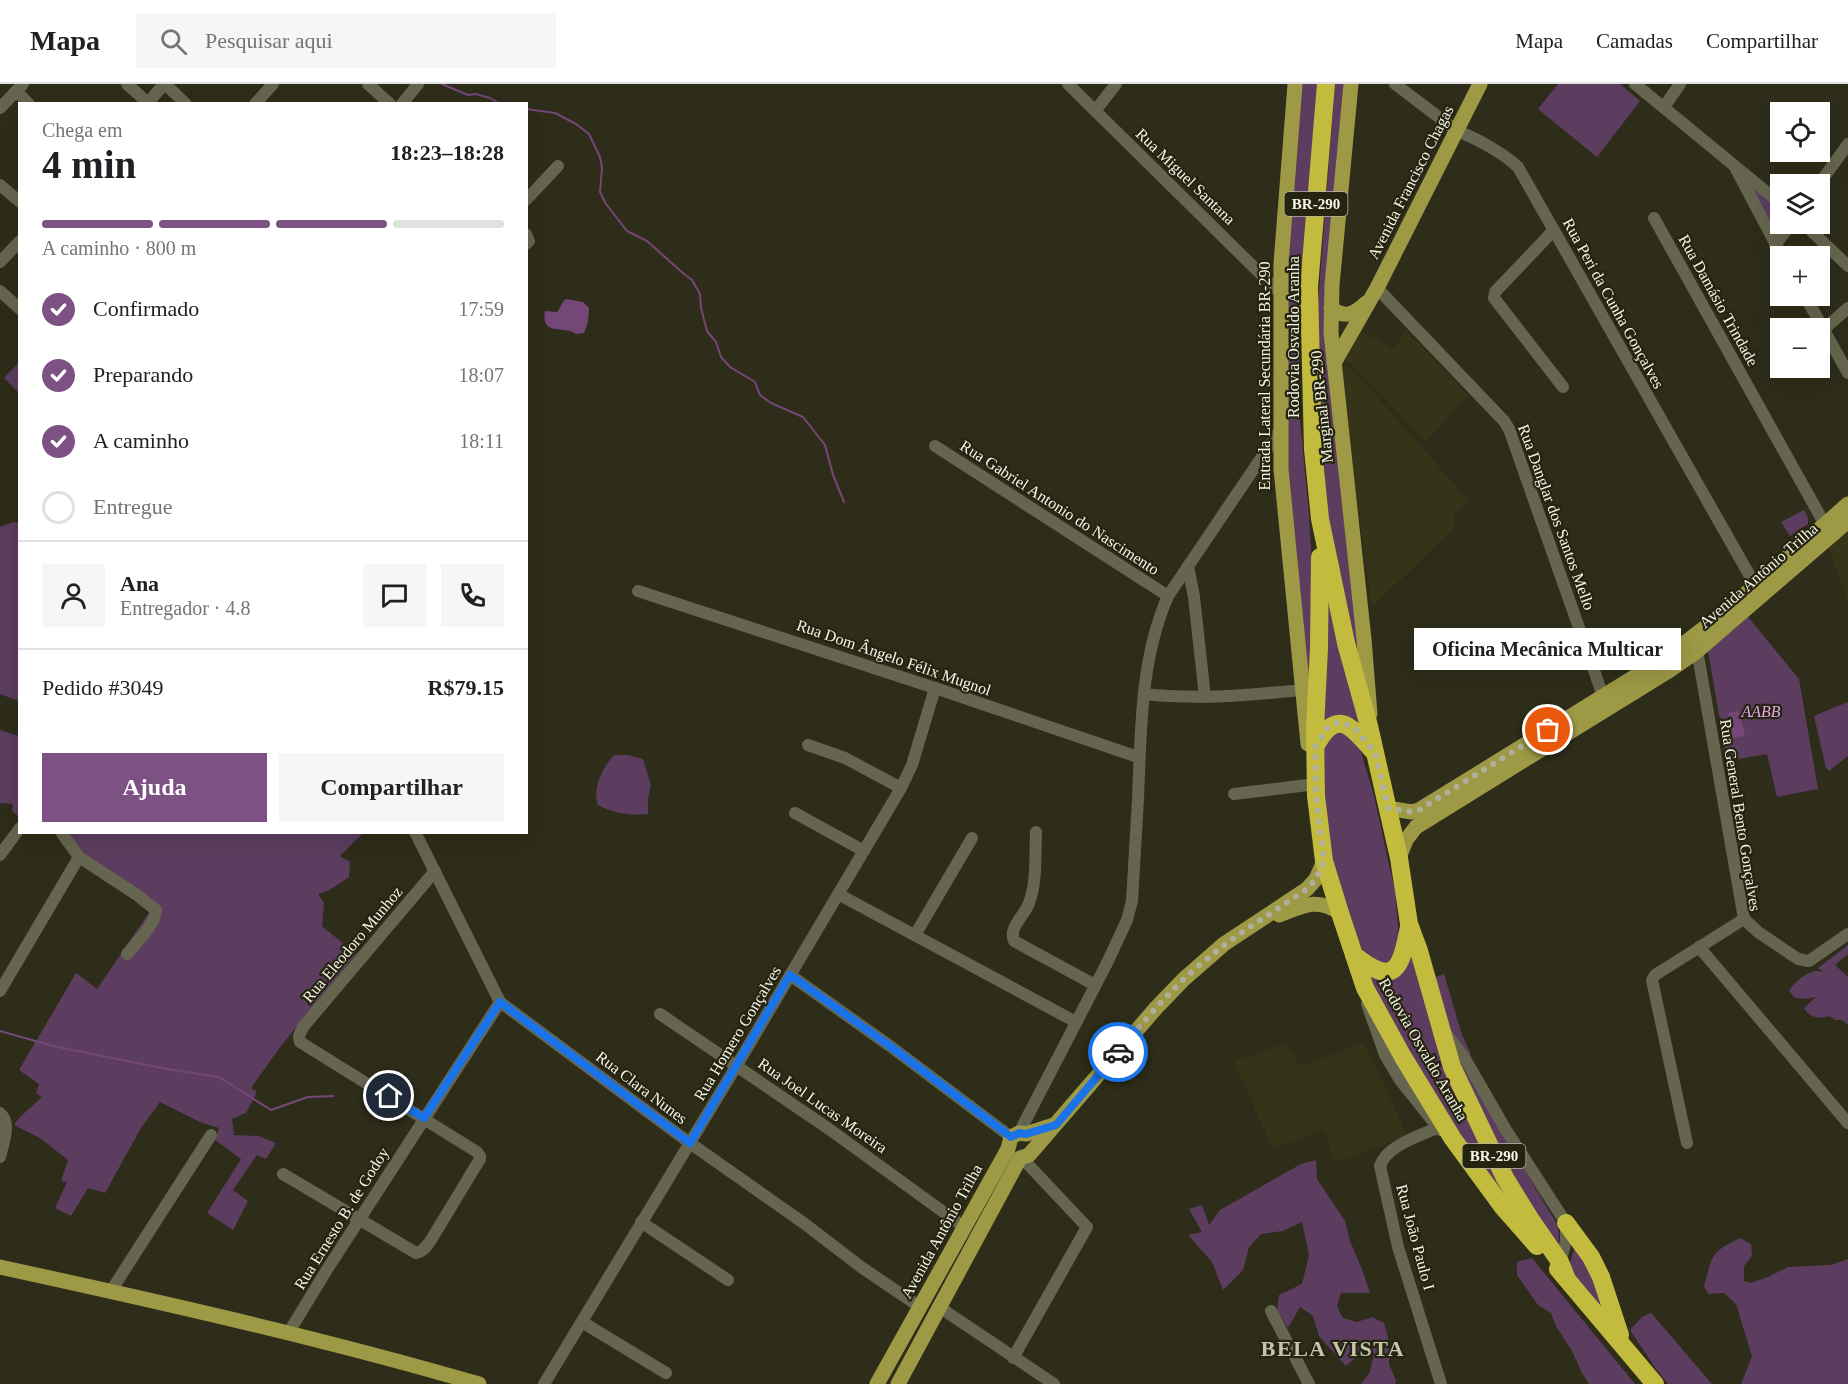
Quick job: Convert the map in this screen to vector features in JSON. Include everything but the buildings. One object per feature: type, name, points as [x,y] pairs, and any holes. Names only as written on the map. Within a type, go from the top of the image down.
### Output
[{"type":"highway","name":"Rodovia Osvaldo Aranha","points":[[1326,84],[1309,296],[1313,449],[1320,519],[1346,644],[1369,726],[1399,858],[1409,924],[1419,951],[1452,1067],[1505,1178],[1563,1269],[1655,1384]]},
{"type":"highway","name":"Rodovia Osvaldo Aranha","points":[[1320,519],[1316,779],[1324,861],[1340,913],[1365,988],[1403,1057],[1453,1139],[1502,1206],[1549,1260],[1563,1269]]},
{"type":"highway","name":"BR-290","points":[[1315,747],[1326,729],[1336,723],[1342,723],[1355,729],[1375,752]]},
{"type":"highway","name":"BR-290","points":[[1354,955],[1375,970],[1382,972],[1393,970],[1401,960],[1405,949],[1409,924]]},
{"type":"highway","points":[[1566,1223],[1591,1257],[1602,1277],[1618,1330],[1627,1350]]},
{"type":"main road","name":"Entrada Lateral Secundária BR-290","points":[[1295,84],[1281,264],[1281,469],[1302,690],[1309,747],[1316,779]]},
{"type":"main road","name":"Marginal BR-290","points":[[1351,84],[1331,308],[1334,363],[1368,672],[1371,705],[1369,726]]},
{"type":"main road","name":"Avenida Francisco Chagas","points":[[1334,363],[1375,293],[1480,84]]},
{"type":"main road","name":"Avenida Francisco Chagas","points":[[1331,308],[1341,314],[1350,314],[1375,293]]},
{"type":"main road","name":"Avenida Antônio Trilha","points":[[1422,815],[1670,670],[1696,652],[1824,523],[1848,504]]},
{"type":"main road","name":"Avenida Antônio Trilha","points":[[1399,858],[1406,840],[1422,815],[1665,658],[1725,612],[1758,591],[1848,521]]},
{"type":"main road","points":[[1388,808],[1422,815]]},
{"type":"main road","points":[[898,1384],[1020,1146],[1056,1125],[1156,1008],[1184,979],[1224,944],[1307,889],[1316,879],[1324,861]]},
{"type":"main road","points":[[1262,920],[1311,904],[1326,905],[1340,913]]},
{"type":"main road","name":"Avenida Antônio Trilha","points":[[877,1384],[964,1227],[1020,1146]]},
{"type":"main road","points":[[0,1267],[289,1332],[479,1384]]},
{"type":"street","points":[[127,84],[146,102]]},
{"type":"street","points":[[148,102],[164,84],[184,102]]},
{"type":"street","points":[[258,102],[273,84]]},
{"type":"street","points":[[368,84],[388,102]]},
{"type":"street","points":[[404,102],[418,84]]},
{"type":"street","name":"Rua Miguel Santana","points":[[1068,84],[1280,293]]},
{"type":"street","points":[[1095,111],[1116,84]]},
{"type":"street","name":"Rua Peri da Cunha Gonçalves","points":[[1395,84],[1457,131],[1506,157],[1518,167],[1758,591]]},
{"type":"street","points":[[1635,84],[1770,194]]},
{"type":"street","points":[[1664,107],[1680,84]]},
{"type":"street","points":[[0,108],[19,88],[28,102]]},
{"type":"street","points":[[1826,174],[1848,144]]},
{"type":"street","points":[[1733,162],[1776,246]]},
{"type":"street","points":[[528,198],[558,166]]},
{"type":"street","points":[[0,185],[18,200]]},
{"type":"street","name":"Rua Damásio Trindade","points":[[1654,218],[1824,523]]},
{"type":"street","points":[[1554,230],[1495,292],[1494,298],[1563,387]]},
{"type":"street","points":[[1814,234],[1848,266]]},
{"type":"street","points":[[0,262],[18,243]]},
{"type":"street","points":[[0,291],[18,307]]},
{"type":"street","name":"Rua Danglar dos Santos Mello","points":[[1375,293],[1504,421],[1509,429],[1603,696]]},
{"type":"street","points":[[1830,324],[1848,308]]},
{"type":"street","points":[[1830,340],[1848,374]]},
{"type":"street","points":[[1020,1146],[1076,1022],[1127,920],[1132,901],[1138,757],[1153,636],[1168,596],[1280,430]]},
{"type":"street","name":"Rua Gabriel Antonio do Nascimento","points":[[935,446],[1168,596]]},
{"type":"street","points":[[1255,467],[1266,462],[1276,464],[1281,469]]},
{"type":"street","points":[[1188,566],[1194,597],[1205,697]]},
{"type":"street","name":"Rua Dom Ângelo Félix Mugnol","points":[[638,591],[1138,757]]},
{"type":"street","name":"Rua General Bento Gonçalves","points":[[1687,1143],[1652,980],[1655,975],[1744,919],[1696,652]]},
{"type":"street","name":"Rua Homero Gonçalves","points":[[544,1384],[901,788],[912,765],[935,688]]},
{"type":"street","points":[[1144,694],[1175,698],[1302,690]]},
{"type":"street","points":[[807,745],[845,758],[901,788]]},
{"type":"street","points":[[1234,794],[1316,779]]},
{"type":"street","points":[[795,813],[864,851]]},
{"type":"street","points":[[0,855],[18,831]]},
{"type":"street","points":[[1036,832],[1032,895],[1012,934],[1014,941],[1095,985]]},
{"type":"street","points":[[62,834],[79,857],[156,910],[149,926],[127,954]]},
{"type":"street","name":"Rua Clara Nunes","points":[[416,834],[500,1002],[690,1143],[920,1307]]},
{"type":"street","points":[[915,935],[972,838]]},
{"type":"street","points":[[0,991],[79,857]]},
{"type":"street","name":"Rua Eleodoro Munhoz","points":[[424,1118],[300,1042],[299,1036],[303,1027],[435,871]]},
{"type":"street","points":[[838,894],[1076,1022]]},
{"type":"street","points":[[1744,919],[1758,932],[1798,959],[1805,961],[1809,961],[1848,934]]},
{"type":"street","points":[[1699,947],[1848,1123]]},
{"type":"street","points":[[790,975],[890,1046],[1020,1146],[1087,1227],[1014,1358]]},
{"type":"street","points":[[1365,988],[1367,1005],[1385,1055],[1400,1080],[1437,1128],[1453,1139]]},
{"type":"street","name":"Rua Ernesto B. de Godoy","points":[[289,1332],[500,1002]]},
{"type":"street","name":"Rua Joel Lucas Moreira","points":[[660,1014],[829,1129],[964,1227]]},
{"type":"street","points":[[1440,1026],[1464,1057],[1506,1130],[1566,1223],[1563,1269]]},
{"type":"street","points":[[0,1113],[6,1120],[0,1157]]},
{"type":"street","points":[[283,1174],[416,1253],[420,1252],[431,1240],[480,1159],[477,1152],[424,1118]]},
{"type":"street","name":"Rua João Paulo I","points":[[1437,1128],[1392,1149],[1382,1159],[1380,1166],[1398,1247],[1440,1384]]},
{"type":"street","points":[[111,1291],[211,1135]]},
{"type":"street","points":[[641,1222],[728,1280]]},
{"type":"street","points":[[939,1307],[1054,1384]]},
{"type":"street","points":[[1271,1311],[1309,1384]]},
{"type":"street","points":[[582,1322],[666,1373]]},
{"type":"shaded area","points":[[566,299],[583,302],[589,308],[584,333],[576,334],[571,331],[554,329],[546,324],[545,311],[557,312]]},
{"type":"shaded area","points":[[1406,330],[1468,396],[1425,442],[1354,366],[1344,360],[1361,332],[1394,349]]},
{"type":"shaded area","points":[[1344,364],[1357,374],[1469,501],[1453,516],[1453,529],[1372,607],[1338,373]]},
{"type":"shaded area","points":[[1848,529],[1848,602],[1828,546]]},
{"type":"shaded area","points":[[1739,711],[1745,736],[1733,738],[1728,713]]},
{"type":"shaded area","points":[[1287,1043],[1300,1066],[1363,1043],[1407,1136],[1334,1163],[1324,1130],[1273,1149],[1234,1062]]},
{"type":"green space","points":[[1301,84],[1318,84],[1301,290],[1299,345],[1300,420],[1309,514],[1314,604],[1312,724],[1283,437],[1283,306]]},
{"type":"green space","points":[[1335,84],[1344,84],[1326,333],[1328,374],[1356,630],[1367,700],[1331,548],[1320,424],[1317,316]]},
{"type":"green space","points":[[1558,84],[1620,84],[1640,101],[1597,157],[1538,109]]},
{"type":"green space","points":[[1749,184],[1770,201],[1770,221]]},
{"type":"green space","points":[[18,363],[18,392],[4,378]]},
{"type":"green space","points":[[1804,510],[1808,524],[1790,536],[1781,522]]},
{"type":"green space","points":[[13,522],[18,523],[18,701],[0,694],[0,527]]},
{"type":"green space","points":[[1325,578],[1363,727],[1355,719],[1344,716],[1324,728]]},
{"type":"green space","name":"AABB","points":[[1748,617],[1799,679],[1818,789],[1777,797],[1767,754],[1727,761],[1708,651]]},
{"type":"green space","points":[[1848,702],[1848,756],[1829,771],[1826,768],[1814,716]]},
{"type":"green space","points":[[1342,728],[1358,742],[1374,796],[1395,891],[1399,938],[1389,965],[1367,957],[1356,938],[1331,852],[1325,816],[1324,748],[1328,737]]},
{"type":"green space","points":[[0,730],[18,736],[18,816],[12,811],[13,804],[0,803]]},
{"type":"green space","points":[[614,755],[628,755],[643,759],[651,785],[648,814],[622,813],[598,805],[596,792],[600,778]]},
{"type":"green space","points":[[62,834],[362,834],[340,856],[350,862],[349,877],[328,891],[318,894],[324,903],[322,926],[356,954],[281,1046],[251,1088],[257,1092],[246,1113],[232,1119],[234,1135],[259,1136],[276,1143],[266,1159],[257,1155],[233,1190],[248,1201],[233,1230],[207,1213],[241,1159],[215,1140],[219,1128],[200,1122],[160,1102],[141,1128],[105,1193],[88,1188],[71,1216],[55,1208],[67,1182],[61,1181],[68,1160],[40,1138],[14,1125],[42,1097],[36,1093],[39,1084],[19,1070],[76,973],[97,989],[148,914],[156,907],[80,856]]},
{"type":"green space","points":[[1411,937],[1441,1048],[1535,1235],[1457,1136],[1366,973],[1377,977]]},
{"type":"green space","points":[[1848,945],[1848,954],[1835,965],[1848,977],[1848,1025],[1830,1016],[1812,1016],[1804,1008],[1816,997],[1795,998],[1789,991],[1804,975],[1814,971],[1824,972],[1818,968]]},
{"type":"green space","points":[[1444,974],[1462,1035],[1470,1052],[1470,1060],[1449,1028],[1433,978]]},
{"type":"green space","points":[[1448,1042],[1557,1224],[1558,1249],[1522,1200]]},
{"type":"green space","points":[[1316,1160],[1317,1179],[1345,1221],[1350,1241],[1370,1293],[1341,1293],[1337,1306],[1343,1318],[1357,1322],[1372,1317],[1384,1323],[1390,1345],[1389,1364],[1396,1381],[1395,1384],[1361,1384],[1370,1372],[1374,1353],[1361,1353],[1346,1366],[1319,1336],[1313,1316],[1300,1307],[1288,1328],[1277,1311],[1279,1295],[1302,1284],[1309,1255],[1302,1222],[1283,1231],[1261,1234],[1249,1247],[1243,1270],[1223,1290],[1212,1262],[1188,1235],[1202,1232],[1189,1209],[1202,1205],[1209,1225],[1220,1210],[1301,1164]]},
{"type":"green space","points":[[1740,1238],[1751,1244],[1752,1256],[1744,1266],[1744,1281],[1750,1283],[1788,1267],[1831,1265],[1848,1259],[1848,1384],[1741,1384],[1752,1356],[1736,1304],[1724,1293],[1708,1294],[1704,1286],[1717,1252]]},
{"type":"green space","points":[[1577,1241],[1613,1325],[1568,1268]]},
{"type":"green space","points":[[1532,1258],[1635,1384],[1589,1384],[1551,1313],[1538,1305],[1517,1275],[1517,1262]]},
{"type":"green space","points":[[1651,1313],[1712,1384],[1668,1384],[1630,1330],[1642,1317]]},
{"type":"waterway","points":[[442,84],[468,95],[476,94],[497,102]]},
{"type":"waterway","points":[[528,109],[555,113],[589,134],[600,157],[602,168],[600,192],[606,204],[627,231],[647,241],[692,280],[700,294],[707,331],[716,342],[721,357],[730,367],[755,382],[760,395],[771,403],[803,417],[825,445],[833,475],[844,502]]},
{"type":"waterway","points":[[0,1031],[53,1046],[219,1077],[271,1110],[308,1097],[333,1096]]},
{"type":"way so far","points":[[1118,1052],[1156,1008],[1206,958],[1307,889],[1316,879],[1324,861],[1316,796],[1315,747],[1326,729],[1336,723],[1342,723],[1355,729],[1375,752],[1388,808],[1412,812],[1419,810],[1548,730]]},
{"type":"place","name":"Oficina Mecânica Multicar","points":[[1548,730]]},
{"type":"district","name":"BELA VISTA","points":[[1333,1348]]},
{"type":"route","points":[[389,1096],[424,1118],[500,1002],[690,1143],[790,975],[890,1046],[1011,1137],[1015,1134],[1026,1134],[1056,1125],[1118,1052]]}]
